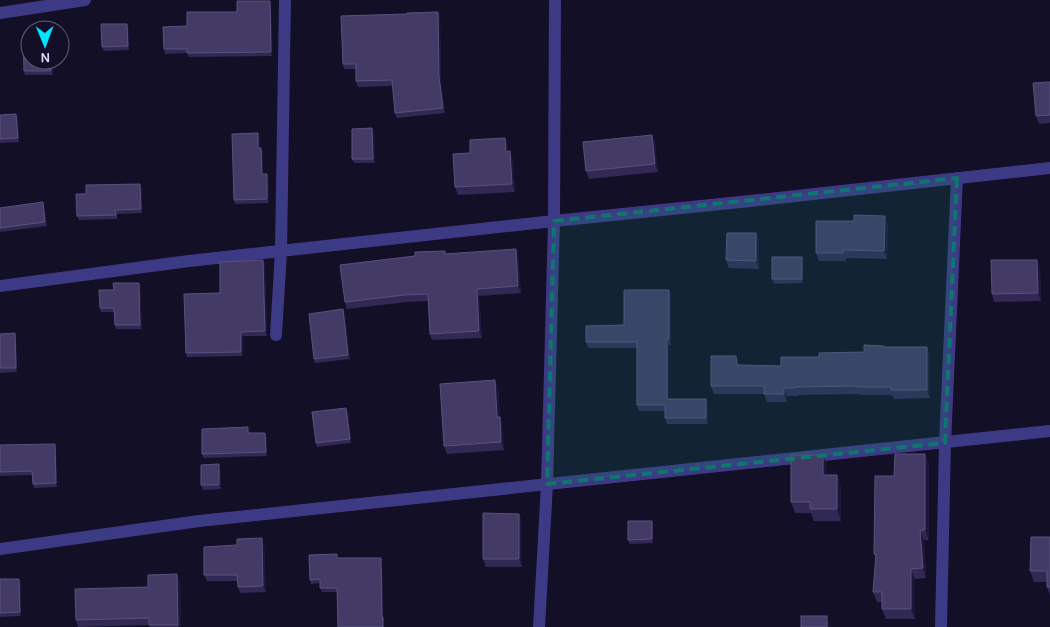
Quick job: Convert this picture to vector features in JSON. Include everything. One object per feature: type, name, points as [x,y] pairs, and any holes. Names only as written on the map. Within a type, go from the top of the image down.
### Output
[{"type":"street","points":[[0,13],[85,0]]},
{"type":"street","points":[[276,335],[281,251],[285,0]]},
{"type":"street","points":[[539,627],[547,484],[554,221],[555,0]]},
{"type":"street","points":[[0,286],[189,261],[1050,168]]},
{"type":"street","points":[[941,627],[945,443],[957,178]]},
{"type":"street","points":[[0,549],[199,521],[1050,431]]},
{"type":"highlighted area","points":[[957,178],[945,443],[547,484],[554,221]]},
{"type":"building","points":[[237,1],[270,1],[271,52],[187,53],[187,49],[164,49],[163,27],[187,26],[187,12],[237,12]]},
{"type":"building","points":[[438,12],[439,77],[443,108],[395,113],[392,80],[356,81],[356,64],[343,64],[341,16]]},
{"type":"building","points":[[101,24],[127,24],[128,46],[102,47]]},
{"type":"building","points":[[24,70],[51,70],[51,71]]},
{"type":"building","points":[[1050,82],[1050,115],[1036,116],[1033,83]]},
{"type":"building","points":[[16,114],[18,138],[0,139],[0,115]]},
{"type":"building","points":[[372,128],[373,159],[352,159],[352,129]]},
{"type":"building","points":[[258,133],[258,148],[261,148],[262,174],[267,174],[267,199],[234,200],[232,134]]},
{"type":"building","points":[[652,135],[655,164],[586,171],[583,142]]},
{"type":"building","points":[[505,138],[506,152],[510,151],[512,184],[455,187],[453,154],[470,153],[470,140]]},
{"type":"building","points":[[140,184],[141,209],[115,210],[116,215],[77,216],[76,194],[86,194],[86,185]]},
{"type":"building","points":[[43,202],[45,222],[0,228],[0,208]]},
{"type":"building","points":[[854,215],[885,216],[884,251],[843,250],[843,253],[816,253],[816,221],[854,221]]},
{"type":"building","points":[[727,233],[756,233],[756,261],[726,260]]},
{"type":"building","points":[[516,249],[518,286],[477,289],[479,331],[430,334],[428,294],[345,302],[340,265],[415,256],[415,252],[445,251],[445,254]]},
{"type":"building","points":[[772,257],[802,257],[802,279],[772,279]]},
{"type":"building","points":[[263,260],[265,331],[241,332],[241,352],[186,353],[184,294],[220,293],[220,262]]},
{"type":"building","points":[[991,260],[1037,260],[1038,293],[992,294]]},
{"type":"building","points":[[113,283],[139,283],[140,325],[115,325],[114,308],[100,308],[99,290],[114,290]]},
{"type":"building","points":[[624,290],[669,290],[667,399],[706,399],[706,418],[665,418],[665,405],[637,405],[637,342],[586,342],[586,326],[624,325]]},
{"type":"building","points":[[343,309],[348,355],[314,359],[309,314]]},
{"type":"building","points":[[15,333],[16,368],[0,368],[0,334]]},
{"type":"building","points":[[864,345],[927,347],[927,390],[891,390],[891,387],[857,386],[795,387],[784,388],[784,394],[764,394],[764,386],[711,386],[711,356],[736,356],[737,365],[781,366],[781,357],[819,357],[819,353],[864,352]]},
{"type":"building","points":[[495,380],[497,417],[500,417],[501,442],[444,446],[440,384]]},
{"type":"building","points":[[346,408],[350,439],[316,443],[312,412]]},
{"type":"building","points":[[248,427],[248,433],[265,433],[266,452],[202,454],[202,429]]},
{"type":"building","points":[[55,444],[56,483],[33,484],[32,471],[0,472],[0,445]]},
{"type":"building","points":[[895,454],[925,454],[925,530],[920,530],[923,568],[911,569],[911,609],[882,609],[882,592],[873,592],[876,554],[874,554],[875,476],[894,476]]},
{"type":"building","points":[[791,455],[823,455],[823,475],[837,475],[837,509],[810,509],[810,502],[791,502]]},
{"type":"building","points":[[219,464],[219,485],[201,485],[201,465]]},
{"type":"building","points":[[483,513],[519,514],[519,559],[483,559]]},
{"type":"building","points":[[628,521],[652,521],[652,539],[628,540]]},
{"type":"building","points":[[1031,537],[1050,537],[1050,587],[1047,587],[1047,571],[1030,571]]},
{"type":"building","points":[[262,538],[263,586],[238,587],[237,575],[204,575],[204,547],[237,545],[237,539]]},
{"type":"building","points":[[337,554],[337,558],[381,558],[383,627],[338,627],[337,588],[320,588],[320,579],[310,580],[309,555]]},
{"type":"building","points":[[177,574],[178,625],[149,625],[149,618],[76,620],[75,589],[148,587],[148,575]]},
{"type":"building","points":[[0,579],[19,579],[20,612],[0,613]]},
{"type":"building","points":[[801,616],[827,616],[827,627],[801,627]]}]
